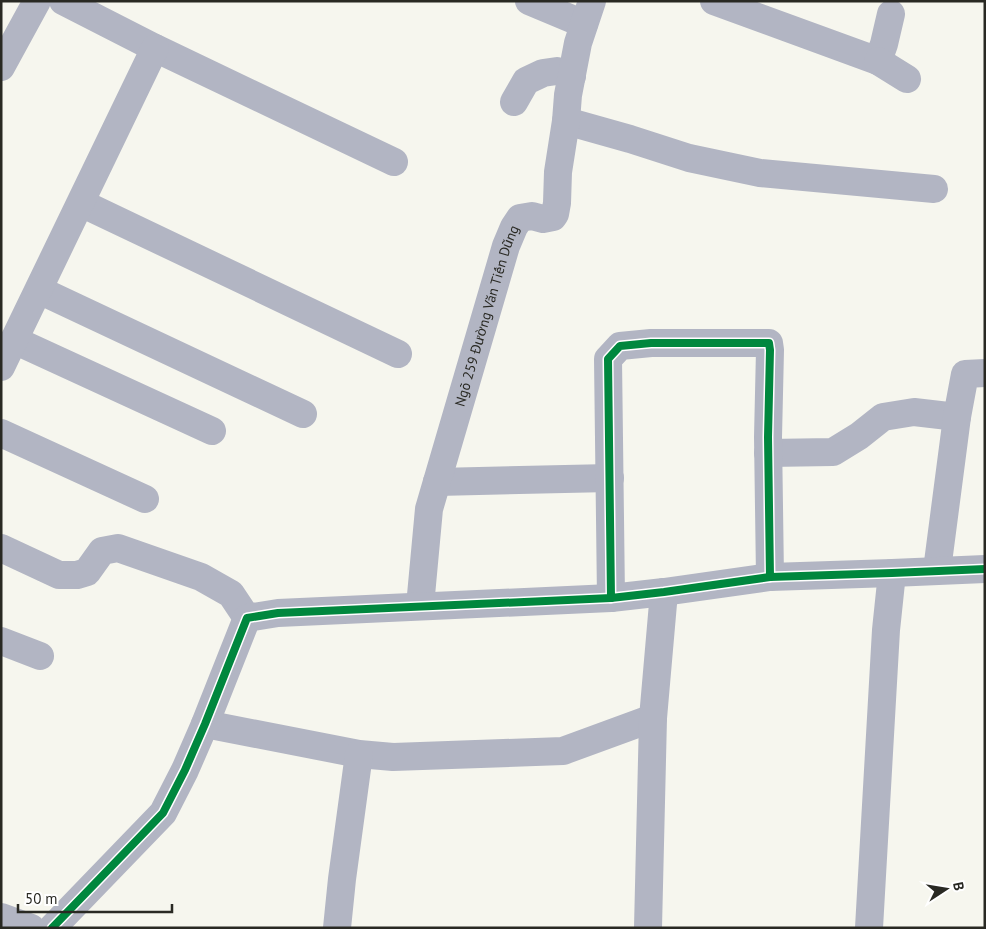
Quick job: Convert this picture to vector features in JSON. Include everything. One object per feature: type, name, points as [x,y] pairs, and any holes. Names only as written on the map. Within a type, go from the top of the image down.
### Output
[{"type":"street","points":[[1,67],[37,1]]},
{"type":"street","points":[[63,1],[155,48],[394,162]]},
{"type":"street","points":[[529,1],[588,13]]},
{"type":"street","points":[[714,1],[878,61],[907,79]]},
{"type":"street","name":"Ngõ 259 Đường Văn Tiến Dũng","points":[[420,606],[429,509],[506,246],[520,218],[532,216],[543,219],[553,217],[555,214],[558,172],[568,95],[578,44],[588,13]]},
{"type":"street","points":[[878,61],[892,14]]},
{"type":"street","points":[[1,367],[155,48]]},
{"type":"street","points":[[514,102],[526,82],[543,73],[557,71],[572,76]]},
{"type":"street","points":[[566,121],[689,158],[760,173],[934,189]]},
{"type":"street","points":[[81,203],[398,354]]},
{"type":"street","points":[[39,290],[303,414]]},
{"type":"street","points":[[14,340],[212,431]]},
{"type":"street","points":[[611,598],[608,359],[620,346],[652,343],[768,343],[770,350],[768,453],[770,577]]},
{"type":"street","points":[[937,570],[964,374],[985,373]]},
{"type":"street","points":[[768,453],[833,452],[859,436],[883,417],[914,412],[957,417]]},
{"type":"street","points":[[1,433],[145,500]]},
{"type":"street","points":[[437,482],[610,478]]},
{"type":"street","points":[[1,548],[59,575],[77,576],[87,572],[102,551],[118,548],[201,577],[231,594],[247,618]]},
{"type":"street","points":[[247,618],[278,613],[611,598],[770,577],[985,568]]},
{"type":"street","points":[[869,928],[886,630],[892,573]]},
{"type":"street","points":[[648,928],[653,718],[664,592]]},
{"type":"street","points":[[52,928],[162,812],[185,770],[247,618]]},
{"type":"street","points":[[1,641],[40,656]]},
{"type":"street","points":[[205,724],[359,754],[393,757],[563,751],[653,718]]},
{"type":"street","points":[[337,928],[359,754]]},
{"type":"street","points":[[1,917],[32,928]]},
{"type":"cycle path","points":[[611,598],[608,359],[620,346],[651,343],[769,343],[770,577]]},
{"type":"cycle path","points":[[52,928],[163,813],[185,770],[205,724],[247,618],[278,613],[611,598],[770,577],[985,569]]}]
